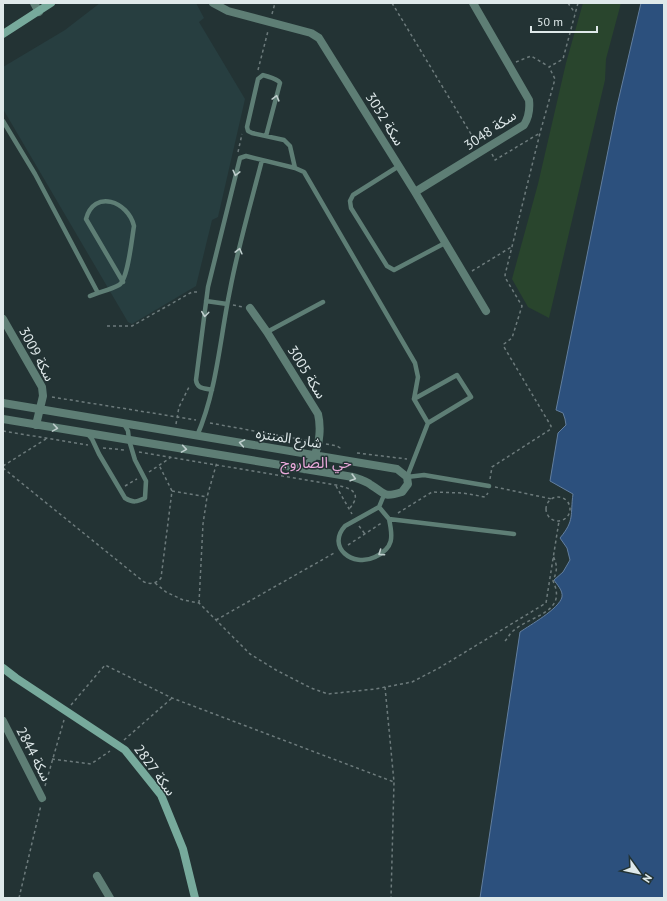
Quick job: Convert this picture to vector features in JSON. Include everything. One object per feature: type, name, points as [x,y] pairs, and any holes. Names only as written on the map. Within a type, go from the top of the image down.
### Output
[{"type":"street","points":[[34,3],[39,12]]},
{"type":"street","points":[[3,34],[51,3]]},
{"type":"street","name":"سكة 3052","points":[[213,3],[228,11],[311,33],[319,38],[415,192],[486,311]]},
{"type":"street","name":"سكة 3048","points":[[415,192],[488,148],[524,124],[527,120],[530,107],[529,100],[473,3]]},
{"type":"street","name":"سكة 3005","points":[[250,308],[267,332],[318,414],[320,434],[314,455],[304,469]]},
{"type":"street","name":"سكة 3009","points":[[3,319],[42,387],[43,396],[36,425]]},
{"type":"street","name":"شارع المنتزه","points":[[3,403],[397,469],[407,477]]},
{"type":"street","name":"شارع المنتزه","points":[[3,419],[353,477],[370,484],[384,495]]},
{"type":"street","points":[[267,462],[269,448]]},
{"type":"street","points":[[384,495],[394,495],[402,492],[408,484],[407,477]]},
{"type":"street","name":"سكة 2827","points":[[3,668],[126,750],[161,795],[183,849],[195,898]]},
{"type":"street","name":"سكة 2844","points":[[3,721],[42,798]]},
{"type":"street","points":[[97,876],[110,898]]},
{"type":"lane","points":[[266,136],[280,83],[276,79],[263,75],[258,79],[247,127],[248,130],[252,133],[284,140],[290,146],[295,168]]},
{"type":"lane","points":[[3,121],[35,174],[98,293]]},
{"type":"lane","points":[[212,390],[199,387],[196,380],[208,287],[240,158],[242,156],[246,156],[295,168],[304,172],[415,363],[418,377],[414,400],[428,423]]},
{"type":"lane","points":[[197,436],[203,422],[212,390],[227,304],[262,160]]},
{"type":"lane","points":[[399,166],[353,195],[350,201],[351,208],[387,266],[394,270],[445,243]]},
{"type":"lane","points":[[90,296],[123,282],[134,226],[132,218],[122,206],[114,202],[106,201],[98,203],[88,212],[86,219],[123,282]]},
{"type":"lane","points":[[206,301],[227,304]]},
{"type":"lane","points":[[267,332],[323,302]]},
{"type":"lane","points":[[414,400],[457,375],[471,397],[428,423],[407,477],[424,475],[489,486]]},
{"type":"lane","points":[[87,433],[92,439],[125,498],[131,502],[138,502],[145,498],[146,481],[132,451],[128,431],[124,424]]},
{"type":"lane","points":[[379,507],[389,519],[392,532],[390,543],[386,552],[367,560],[353,560],[345,555],[341,550],[339,535],[341,530],[345,526],[379,507],[384,495]]},
{"type":"lane","points":[[389,519],[514,534]]},
{"type":"path","points":[[392,3],[477,145],[485,141],[495,160],[540,133]]},
{"type":"path","points":[[568,3],[575,14]]},
{"type":"path","points":[[549,67],[563,59],[578,3]]},
{"type":"path","points":[[216,620],[341,550],[430,492],[463,493],[485,497],[487,495],[492,467],[552,429],[504,345],[512,338],[522,306],[506,279],[540,133],[555,79],[549,67],[531,56],[509,66]]},
{"type":"path","points":[[465,276],[513,246]]},
{"type":"path","points":[[107,326],[132,326],[192,292],[200,292]]},
{"type":"path","points":[[227,304],[250,308]]},
{"type":"path","points":[[3,431],[336,485],[348,488],[356,495],[350,508]]},
{"type":"path","points":[[47,439],[3,466],[144,582],[154,583],[166,592],[183,600],[199,603],[250,654],[289,678],[328,694],[375,689],[412,682],[439,668],[546,603],[559,521]]},
{"type":"path","points":[[354,452],[413,460]]},
{"type":"path","points":[[199,603],[202,539],[207,497],[219,455]]},
{"type":"path","points":[[154,583],[161,578],[162,573],[172,491],[159,465]]},
{"type":"path","points":[[337,474],[336,485],[365,534]]},
{"type":"path","points":[[489,486],[552,499],[559,497],[563,498],[566,500],[569,507],[566,518],[559,521],[551,519],[546,512],[547,505],[552,499]]},
{"type":"path","points":[[172,491],[207,497]]},
{"type":"path","points":[[505,641],[513,631],[546,612],[556,602],[558,590],[553,580],[557,572],[557,564],[553,556]]},
{"type":"path","points":[[19,898],[42,798],[66,710],[104,665],[172,698],[394,782]]},
{"type":"path","points":[[385,687],[394,782],[390,898]]},
{"type":"path","points":[[52,759],[90,764],[118,745],[172,698]]},
{"type":"shaded area","points":[[100,3],[196,3],[204,18],[199,22],[245,99],[218,217],[212,220],[196,286],[132,324],[128,322],[3,109],[3,67],[65,30]]},
{"type":"green space","points":[[583,3],[621,3],[606,59],[605,80],[549,318],[528,307],[512,279],[538,184],[566,63]]},
{"type":"water","points":[[641,3],[664,3],[664,898],[480,898],[520,632],[550,612],[560,602],[562,592],[554,580],[563,572],[570,560],[567,548],[560,538],[570,522],[573,494],[550,481],[558,433],[566,425],[563,413],[556,410],[617,106]]},
{"type":"district","name":"حي الصاروج","points":[[316,462]]}]
